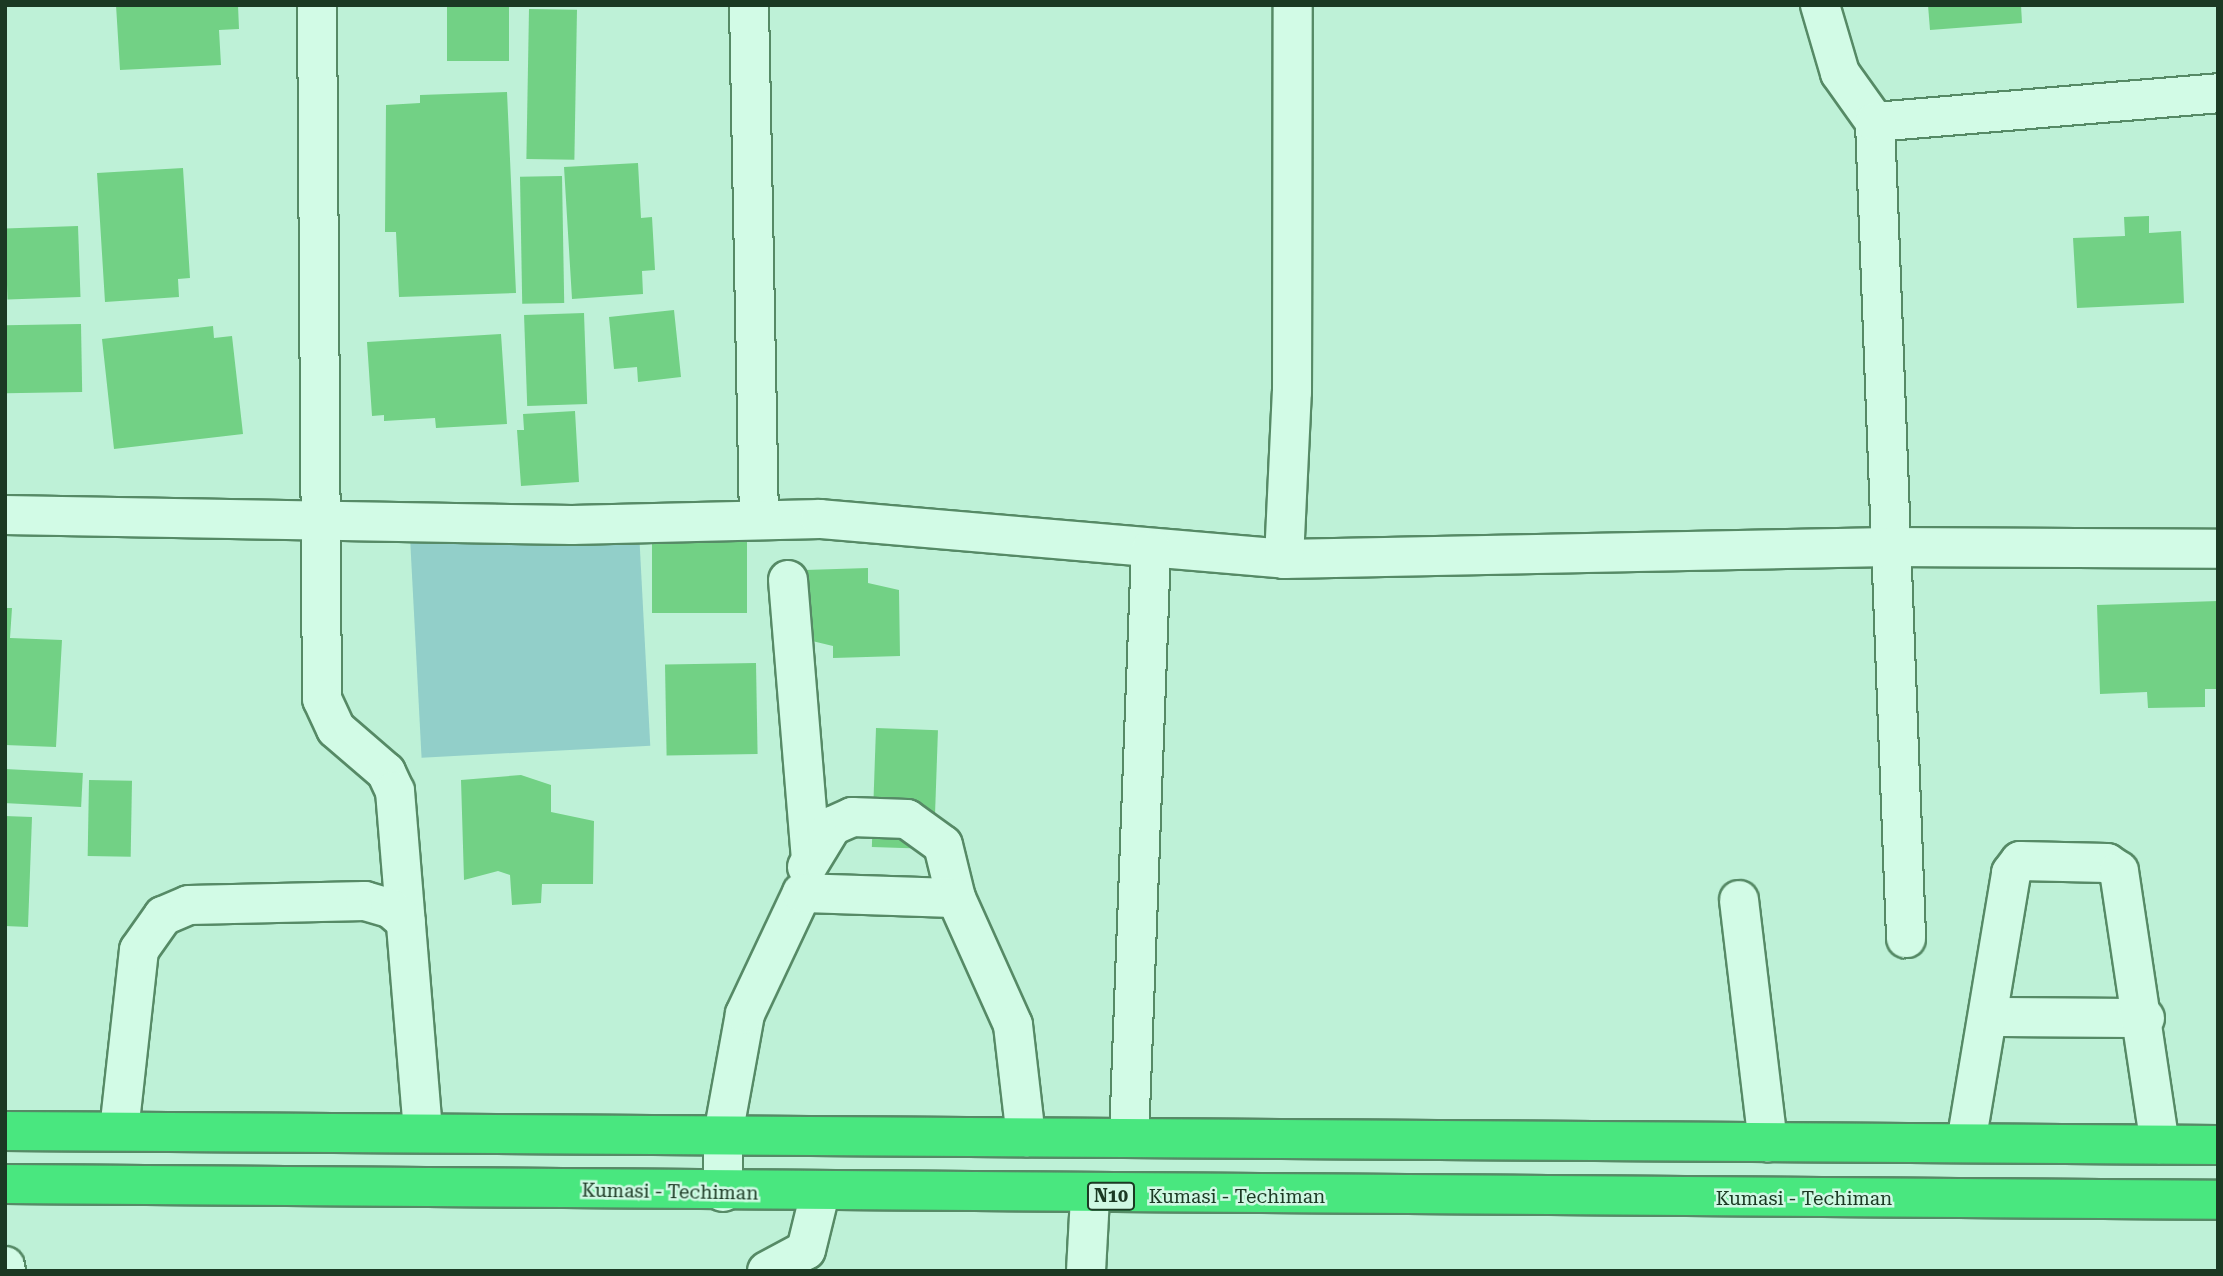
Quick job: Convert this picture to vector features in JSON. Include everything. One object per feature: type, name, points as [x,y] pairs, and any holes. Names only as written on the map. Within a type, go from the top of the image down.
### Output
[{"type":"highway","points":[[5,1131],[2218,1144]]},
{"type":"highway","name":"Kumasi - Techiman","points":[[5,1184],[1090,1196],[2218,1200]]},
{"type":"street","points":[[317,5],[322,699],[335,729],[386,772],[395,791],[423,1133]]},
{"type":"street","points":[[750,5],[759,520]]},
{"type":"street","points":[[1283,559],[1292,392],[1293,5]]},
{"type":"street","points":[[1820,5],[1840,73],[1875,122],[1889,547],[1906,938]]},
{"type":"street","points":[[1875,122],[2218,93]]},
{"type":"street","points":[[5,515],[321,522],[759,520],[939,527],[1151,549],[1283,559],[1889,547],[2218,549]]},
{"type":"street","points":[[1129,1138],[1151,549]]},
{"type":"street","points":[[788,580],[806,875]]},
{"type":"street","points":[[723,1192],[723,1135],[745,1014],[806,875],[832,826],[852,817],[907,819],[943,845],[956,898],[1013,1025],[1026,1137]]},
{"type":"street","points":[[1966,1143],[2011,873],[2020,861],[2107,863],[2119,871],[2145,1018],[2160,1144]]},
{"type":"street","points":[[806,875],[956,898]]},
{"type":"street","points":[[1740,900],[1768,1142]]},
{"type":"street","points":[[119,1131],[139,950],[163,916],[189,905],[365,901],[390,908],[405,922]]},
{"type":"street","points":[[1988,1017],[2145,1018]]},
{"type":"street","points":[[767,1271],[806,1250],[820,1193]]},
{"type":"street","points":[[1086,1271],[1090,1196]]},
{"type":"shaded area","points":[[639,531],[650,746],[422,758],[410,543]]},
{"type":"building","points":[[116,5],[238,5],[239,29],[219,30],[221,65],[120,70]]},
{"type":"building","points":[[447,5],[509,5],[509,61],[447,61]]},
{"type":"building","points":[[1928,5],[2021,5],[2022,23],[1930,30]]},
{"type":"building","points":[[529,9],[577,10],[574,160],[526,159]]},
{"type":"building","points":[[507,92],[516,293],[399,297],[396,232],[385,232],[386,105],[420,103],[420,95]]},
{"type":"building","points":[[638,163],[641,218],[652,217],[655,270],[642,271],[643,294],[572,299],[564,167]]},
{"type":"building","points":[[183,168],[190,278],[178,279],[179,297],[105,302],[97,173]]},
{"type":"building","points":[[562,176],[564,303],[522,304],[520,177]]},
{"type":"building","points":[[2149,216],[2149,233],[2181,231],[2184,303],[2077,308],[2073,238],[2125,236],[2124,217]]},
{"type":"building","points":[[78,226],[80,297],[8,300],[5,229]]},
{"type":"building","points":[[674,310],[681,377],[638,382],[637,367],[614,369],[609,317]]},
{"type":"building","points":[[584,313],[587,404],[527,406],[524,315]]},
{"type":"building","points":[[81,324],[82,392],[6,393],[5,325]]},
{"type":"building","points":[[213,326],[214,338],[232,336],[243,434],[114,449],[102,339]]},
{"type":"building","points":[[501,334],[507,424],[436,428],[435,418],[384,421],[384,415],[372,416],[367,342]]},
{"type":"building","points":[[575,411],[579,482],[521,486],[517,430],[524,430],[523,414]]},
{"type":"building","points":[[652,528],[747,528],[747,613],[652,613]]},
{"type":"building","points":[[868,568],[868,583],[899,590],[900,656],[833,658],[833,646],[808,640],[805,570]]},
{"type":"building","points":[[2218,601],[2218,689],[2205,689],[2205,707],[2148,708],[2147,692],[2100,694],[2097,605]]},
{"type":"building","points":[[5,608],[12,608],[10,638],[62,640],[56,747],[5,745]]},
{"type":"building","points":[[756,663],[758,754],[667,756],[665,665]]},
{"type":"building","points":[[876,728],[938,730],[934,849],[872,847]]},
{"type":"building","points":[[5,769],[83,773],[81,807],[5,803]]},
{"type":"building","points":[[521,775],[551,785],[551,812],[594,821],[593,884],[542,884],[541,903],[512,905],[510,875],[498,871],[464,880],[461,780]]},
{"type":"building","points":[[89,780],[132,781],[131,857],[88,856]]},
{"type":"building","points":[[5,816],[32,817],[28,927],[5,926]]}]
